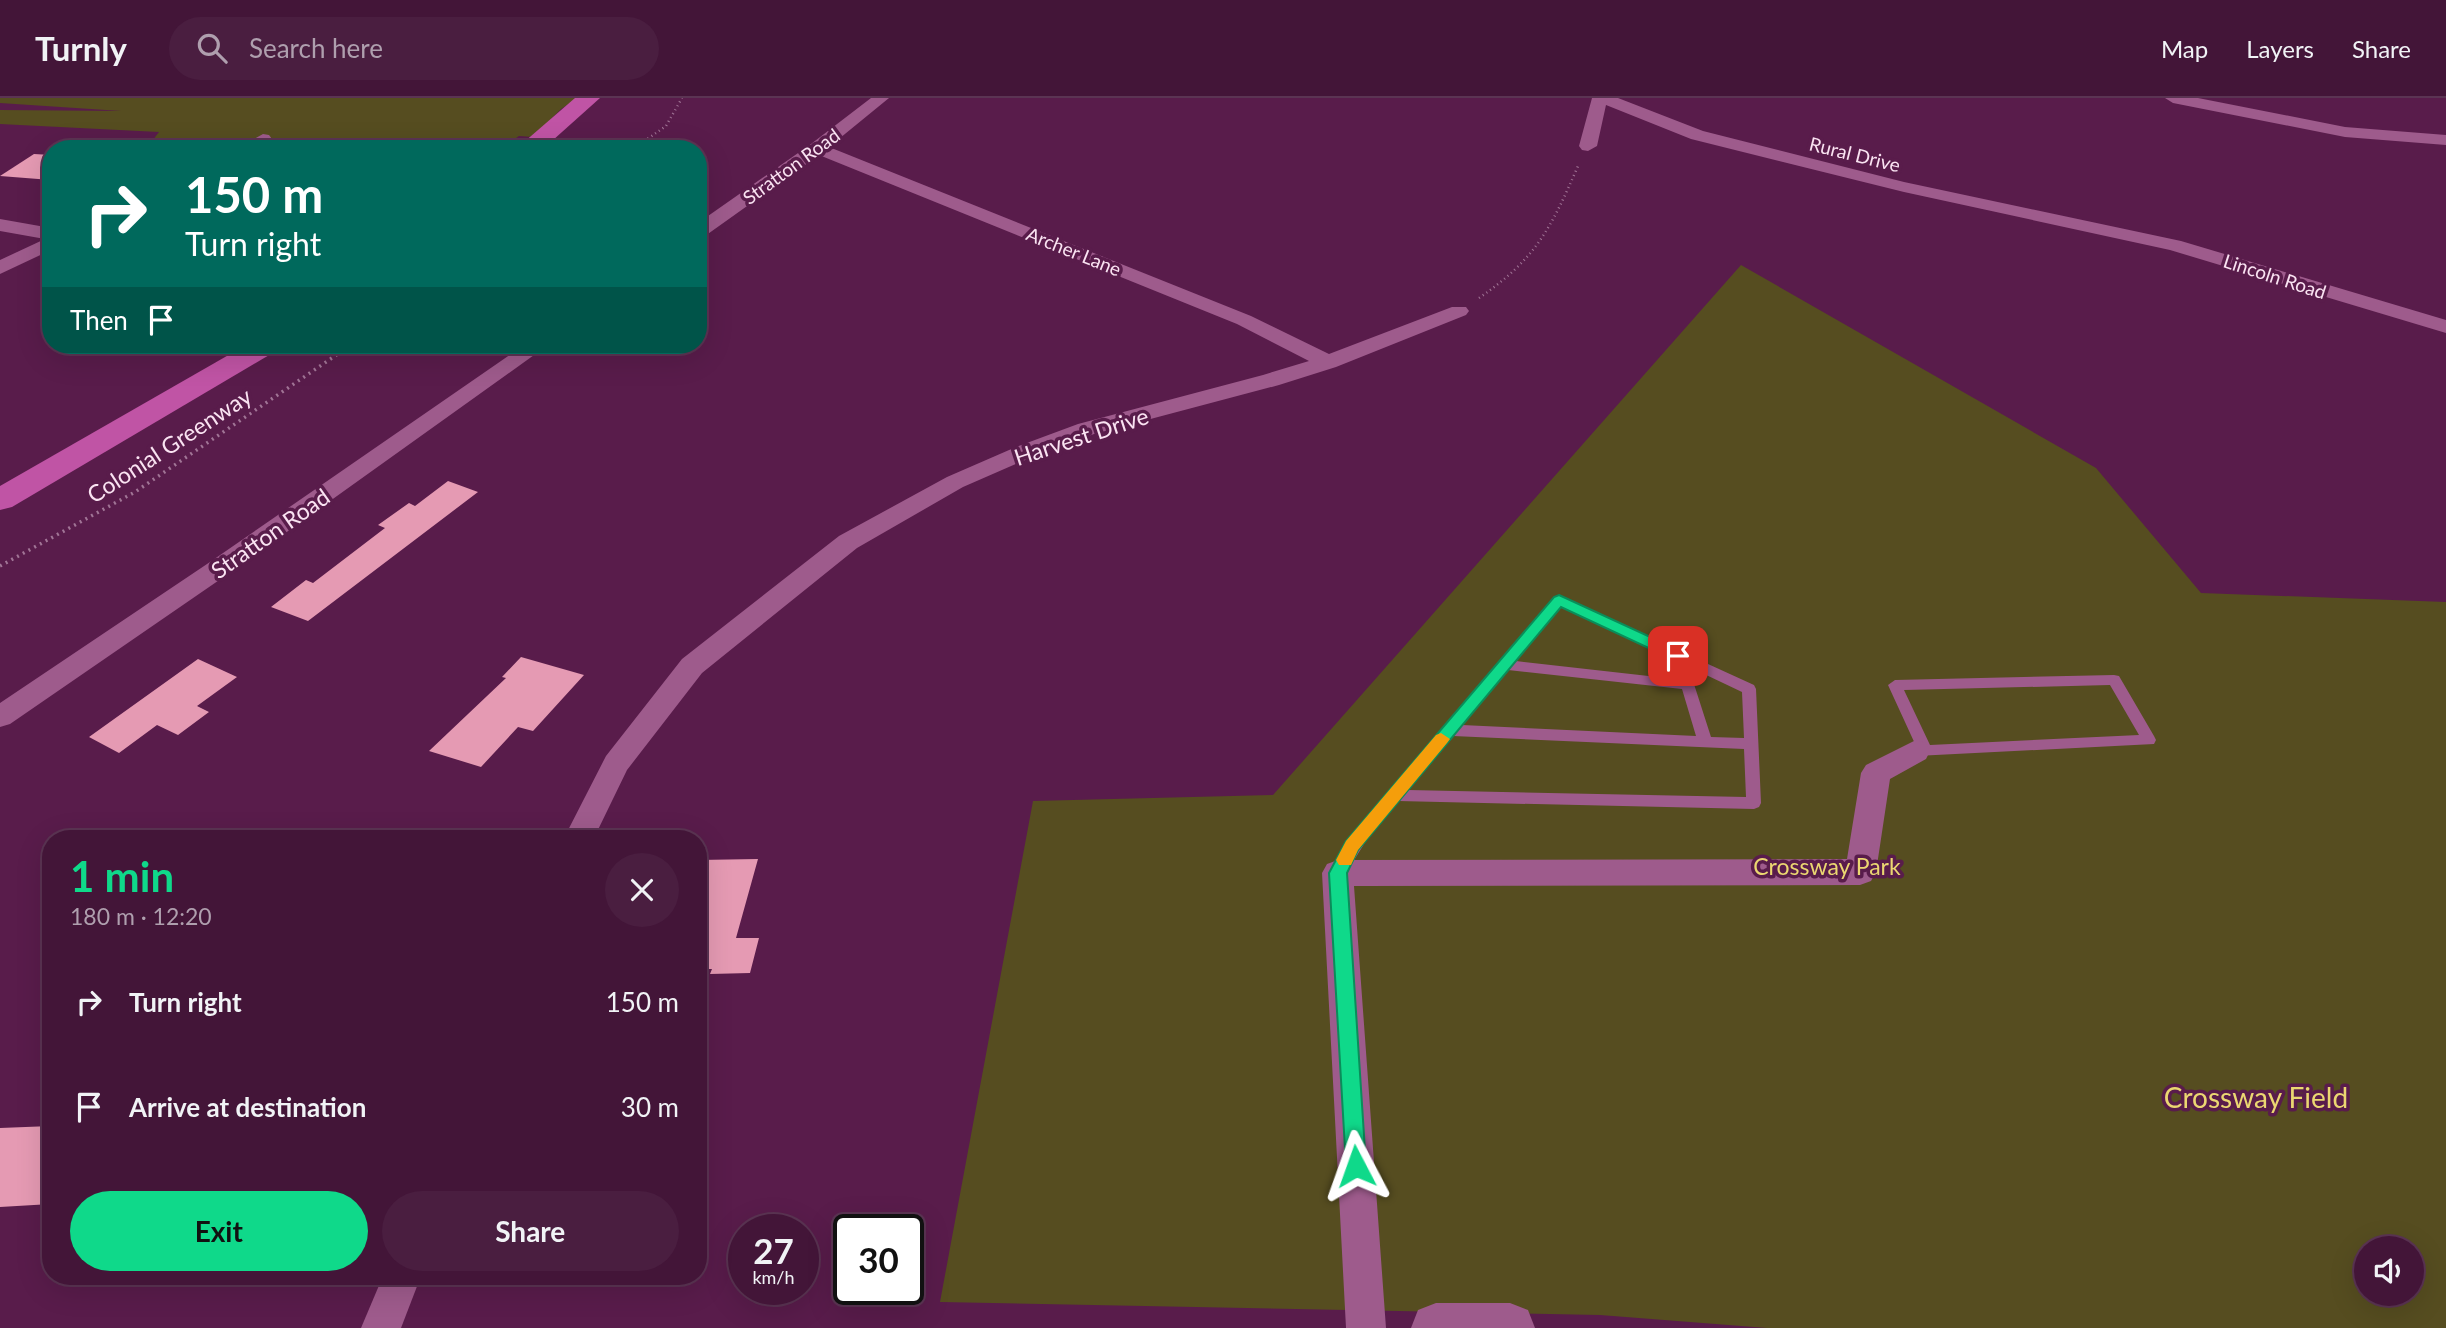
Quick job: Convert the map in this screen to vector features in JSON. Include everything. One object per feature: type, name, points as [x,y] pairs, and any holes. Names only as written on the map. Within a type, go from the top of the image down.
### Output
[{"type":"highway","points":[[539,140],[589,98]]},
{"type":"highway","points":[[564,140],[613,98]]},
{"type":"highway","points":[[0,479],[218,354]]},
{"type":"highway","points":[[0,500],[123,431],[251,354]]},
{"type":"highway","points":[[0,513],[123,431]]},
{"type":"street","name":"Stratton Road","points":[[707,226],[817,148],[881,98]]},
{"type":"street","points":[[1588,146],[1601,98]]},
{"type":"street","name":"Rural Drive","points":[[1601,98],[1697,135],[1904,187],[2103,229]]},
{"type":"street","points":[[2173,98],[2344,132],[2446,141]]},
{"type":"street","name":"Archer Lane","points":[[817,148],[1244,320],[1328,362]]},
{"type":"street","points":[[0,225],[42,232]]},
{"type":"street","name":"Lincoln Road","points":[[2103,229],[2214,256],[2446,327]]},
{"type":"street","points":[[0,268],[42,247]]},
{"type":"street","name":"Harvest Drive","points":[[583,830],[616,764],[692,666],[738,626],[848,542],[955,482],[1024,452],[1086,429],[1271,380],[1328,362],[1418,330],[1459,311]]},
{"type":"street","name":"Stratton Road","points":[[0,717],[219,568],[524,354]]},
{"type":"street","points":[[1366,1328],[1338,873],[1860,872],[1876,773],[1921,751]]},
{"type":"street","points":[[381,1328],[398,1285]]},
{"type":"street","points":[[1436,1328],[1510,1328]]},
{"type":"lane","points":[[1338,873],[1352,846],[1394,795],[1449,730],[1506,665],[1559,600],[1749,689],[1754,803],[1394,795]]},
{"type":"lane","points":[[1506,665],[1688,685],[1705,742]]},
{"type":"lane","points":[[2114,680],[2149,740],[1954,750],[1921,751],[1895,685],[2114,680]]},
{"type":"lane","points":[[1449,730],[1751,744]]},
{"type":"path","points":[[646,140],[666,126],[682,98]]},
{"type":"path","points":[[1459,311],[1497,287],[1530,260],[1552,228],[1588,146]]},
{"type":"path","name":"Colonial Greenway","points":[[0,566],[135,492],[338,354]]},
{"type":"green space","points":[[0,98],[578,98],[561,109],[533,137],[519,136],[513,140],[153,140],[159,132],[0,124],[0,110],[121,111],[0,103]]},
{"type":"green space","name":"Crossway Park","points":[[1741,265],[2096,468],[2201,593],[2446,602],[2446,1328],[1767,1328],[1600,1315],[940,1302],[1033,801],[1273,795]]},
{"type":"building","points":[[34,154],[42,154],[42,179],[0,176]]},
{"type":"building","points":[[448,481],[478,492],[308,621],[271,607],[306,580],[313,583],[385,528],[378,525],[409,503],[415,506]]},
{"type":"building","points":[[521,657],[584,675],[533,731],[518,727],[481,767],[429,751],[506,678],[502,677]]},
{"type":"building","points":[[198,659],[237,677],[197,706],[209,712],[178,735],[157,725],[119,753],[89,737]]},
{"type":"building","points":[[758,859],[736,938],[759,938],[750,973],[710,974],[712,969],[707,969],[707,860]]},
{"type":"building","points":[[42,1126],[42,1205],[0,1207],[0,1128]]},
{"type":"slow traffic","points":[[1345,860],[1352,846],[1441,739]]},
{"type":"route","points":[[1356,1166],[1338,873],[1352,846],[1559,600],[1678,656]]},
{"type":"park label","name":"Crossway Field","points":[[2256,1097]]}]
